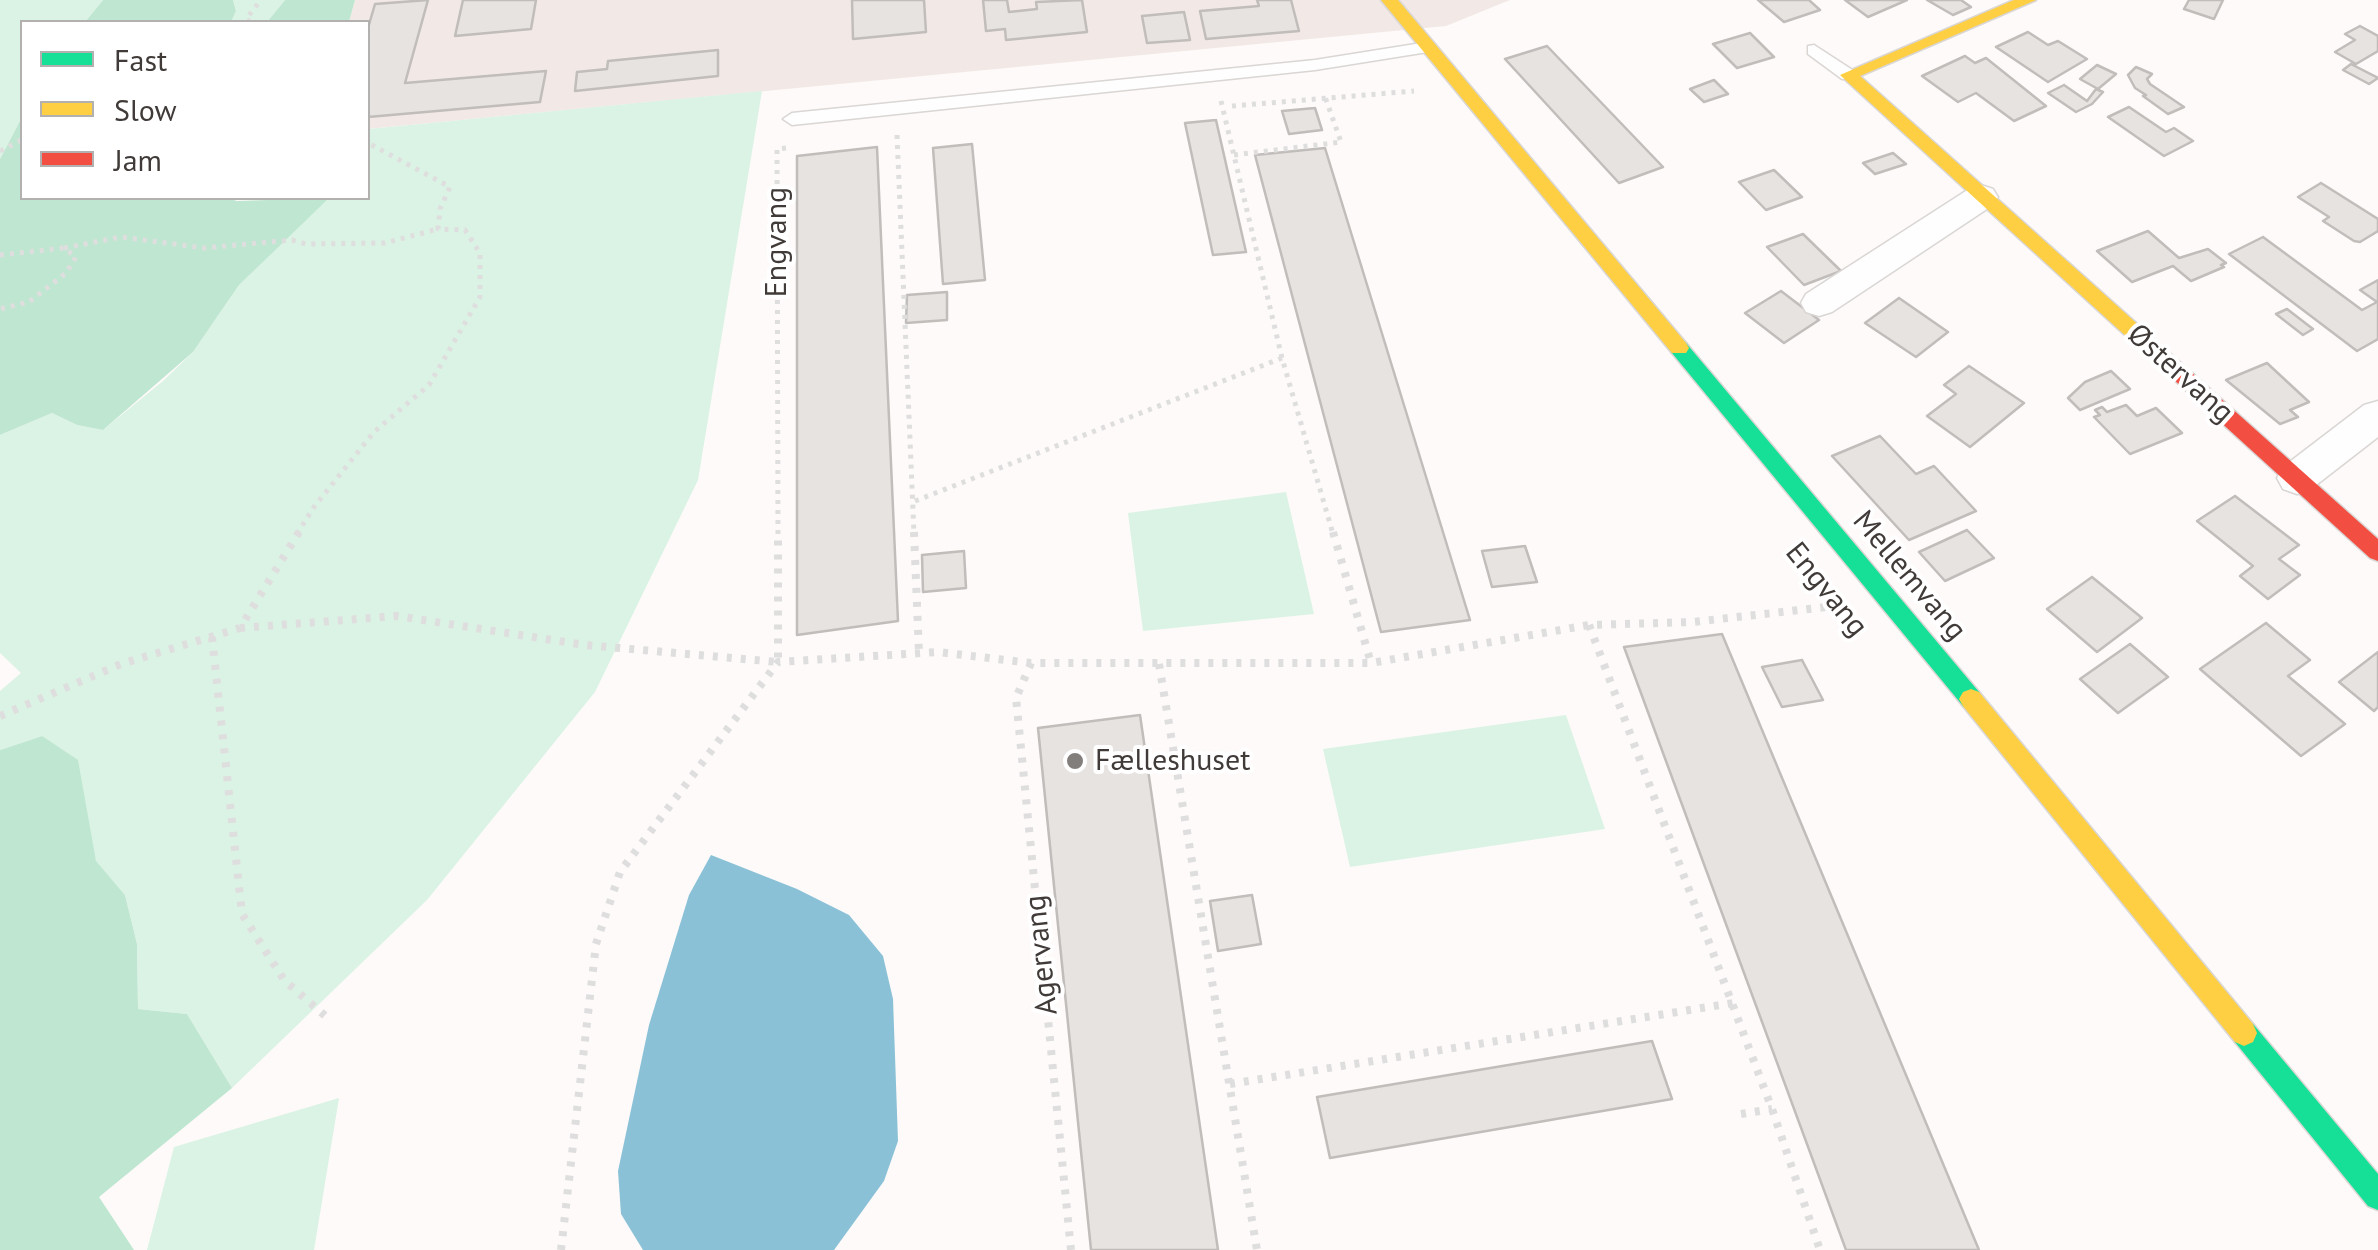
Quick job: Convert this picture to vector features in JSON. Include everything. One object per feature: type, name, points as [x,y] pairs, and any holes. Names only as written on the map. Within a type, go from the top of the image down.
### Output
[{"type":"street","name":"Mellemvang","points":[[1389,0],[1899,610],[2378,1196]]},
{"type":"street","points":[[1848,74],[2028,0]]},
{"type":"street","name":"Østervang","points":[[1848,74],[2378,552]]},
{"type":"street","points":[[1819,303],[1981,196]]},
{"type":"street","points":[[2296,478],[2378,416]]},
{"type":"lane","points":[[792,119],[1314,65],[1428,47]]},
{"type":"lane","points":[[1814,50],[1848,74]]},
{"type":"path","points":[[247,20],[261,0]]},
{"type":"path","points":[[1234,155],[1341,142],[1314,65]]},
{"type":"path","points":[[1215,75],[1282,358],[1371,663]]},
{"type":"path","points":[[1203,109],[1425,90]]},
{"type":"path","points":[[896,108],[919,653]]},
{"type":"path","points":[[897,138],[916,136]]},
{"type":"path","points":[[370,144],[450,187],[440,209],[438,229]]},
{"type":"path","name":"Engvang","points":[[778,662],[778,149],[797,147]]},
{"type":"path","points":[[0,256],[121,237],[204,248],[292,240],[306,244],[385,242],[438,229],[465,230],[480,253],[480,297],[428,385],[374,432],[314,507],[240,628]]},
{"type":"path","points":[[0,310],[28,302],[66,273],[76,256],[64,248]]},
{"type":"path","points":[[915,500],[1282,358]]},
{"type":"path","name":"Engvang","points":[[1589,624],[1693,622],[1839,605],[1829,593]]},
{"type":"path","points":[[0,716],[122,664],[240,628],[398,616],[585,644],[778,662],[919,653],[1030,663],[1371,663],[1589,624],[1772,1109],[1819,1250]]},
{"type":"path","points":[[212,637],[242,914],[284,980],[332,1020]]},
{"type":"path","points":[[561,1250],[596,944],[620,872],[778,662]]},
{"type":"path","name":"Agervang","points":[[1030,663],[1016,698],[1072,1250]]},
{"type":"path","points":[[1159,664],[1257,1250]]},
{"type":"path","points":[[1230,1084],[1732,1003]]},
{"type":"path","points":[[1741,1114],[1772,1109]]},
{"type":"shaded area","points":[[355,0],[1510,0],[1446,26],[370,129],[370,20],[350,20]]},
{"type":"green space","points":[[0,0],[103,0],[87,20],[20,20],[20,121],[0,159]]},
{"type":"green space","points":[[103,0],[233,0],[236,11],[232,20],[87,20]]},
{"type":"green space","points":[[233,0],[285,0],[269,20],[232,20],[236,11]]},
{"type":"green space","points":[[285,0],[355,0],[350,20],[269,20]]},
{"type":"green space","points":[[762,91],[698,480],[595,692],[427,900],[232,1088],[187,1014],[138,1009],[137,944],[125,895],[96,862],[86,813],[42,736],[0,750],[0,691],[21,673],[0,653],[0,435],[52,413],[77,425],[103,430],[163,381],[193,352],[239,285],[327,200],[370,200],[370,129]]},
{"type":"green space","points":[[20,121],[20,200],[327,200],[239,285],[193,352],[103,430],[77,425],[52,413],[0,435],[0,159]]},
{"type":"green space","points":[[1286,492],[1314,614],[1143,631],[1128,513]]},
{"type":"green space","points":[[1566,715],[1605,829],[1350,867],[1323,749]]},
{"type":"green space","points":[[42,736],[78,760],[96,861],[125,895],[137,944],[138,1009],[187,1014],[232,1088],[99,1197],[134,1250],[0,1250],[0,750]]},
{"type":"green space","points":[[339,1098],[314,1250],[147,1250],[174,1147]]},
{"type":"water","points":[[711,855],[797,889],[849,915],[883,956],[893,999],[898,1141],[884,1181],[834,1250],[643,1250],[621,1214],[618,1171],[649,1025],[689,895]]},
{"type":"building","points":[[428,0],[405,83],[546,71],[540,102],[370,117],[370,21],[375,4]]},
{"type":"building","points":[[463,0],[536,0],[531,29],[455,36]]},
{"type":"building","points":[[852,0],[924,0],[926,32],[853,39]]},
{"type":"building","points":[[983,0],[1007,0],[1009,12],[1037,9],[1036,2],[1082,0],[1087,32],[1006,40],[1005,29],[986,31]]},
{"type":"building","points":[[1257,0],[1291,0],[1299,31],[1206,39],[1200,11],[1259,6]]},
{"type":"building","points":[[1758,0],[1809,0],[1820,10],[1784,22]]},
{"type":"building","points":[[1845,0],[1907,0],[1868,17]]},
{"type":"building","points":[[1927,0],[1961,0],[1971,7],[1953,15]]},
{"type":"building","points":[[2189,0],[2223,0],[2214,19],[2184,9]]},
{"type":"building","points":[[1184,12],[1190,40],[1147,43],[1142,16]]},
{"type":"building","points":[[2360,26],[2378,36],[2378,51],[2356,64],[2335,52],[2355,40],[2345,34]]},
{"type":"building","points":[[2028,32],[2048,45],[2058,41],[2087,59],[2048,82],[1996,47]]},
{"type":"building","points":[[1750,33],[1774,57],[1737,68],[1713,44]]},
{"type":"building","points":[[1547,46],[1663,167],[1619,183],[1505,59]]},
{"type":"building","points":[[718,50],[718,76],[575,91],[577,72],[607,69],[608,61]]},
{"type":"building","points":[[1965,56],[1975,63],[1986,58],[2046,106],[2014,121],[1976,93],[1958,102],[1922,76]]},
{"type":"building","points":[[2351,64],[2378,78],[2369,84],[2343,70]]},
{"type":"building","points":[[2097,65],[2116,74],[2098,89],[2080,79]]},
{"type":"building","points":[[2136,67],[2152,74],[2147,79],[2150,84],[2184,107],[2168,114],[2143,96],[2146,95],[2135,88],[2128,75]]},
{"type":"building","points":[[1714,80],[1728,94],[1704,102],[1690,89]]},
{"type":"building","points":[[2064,85],[2087,101],[2096,89],[2103,92],[2092,104],[2076,112],[2048,93]]},
{"type":"building","points":[[2129,107],[2166,132],[2174,128],[2193,141],[2164,156],[2108,117]]},
{"type":"building","points":[[1315,108],[1322,130],[1289,134],[1282,111]]},
{"type":"building","points":[[1216,120],[1246,252],[1213,255],[1185,123]]},
{"type":"building","points":[[972,144],[985,280],[943,284],[933,148]]},
{"type":"building","points":[[877,147],[898,621],[797,635],[797,156]]},
{"type":"building","points":[[1325,148],[1470,620],[1381,632],[1255,155]]},
{"type":"building","points":[[1893,153],[1906,164],[1875,174],[1863,163]]},
{"type":"building","points":[[1774,170],[1802,197],[1766,210],[1739,182]]},
{"type":"building","points":[[2321,183],[2378,219],[2378,231],[2360,242],[2354,241],[2323,221],[2329,217],[2298,197]]},
{"type":"building","points":[[2148,231],[2179,258],[2208,249],[2226,263],[2191,281],[2173,266],[2132,282],[2097,251]]},
{"type":"building","points":[[1803,234],[1841,271],[1804,285],[1767,247]]},
{"type":"building","points":[[2263,237],[2362,310],[2377,302],[2360,290],[2378,280],[2378,339],[2357,351],[2229,254]]},
{"type":"building","points":[[1781,291],[1819,320],[1784,343],[1745,313]]},
{"type":"building","points":[[947,292],[947,320],[906,323],[907,295]]},
{"type":"building","points":[[1899,298],[1948,332],[1916,357],[1865,323]]},
{"type":"building","points":[[2287,309],[2313,329],[2303,335],[2276,314]]},
{"type":"building","points":[[2267,363],[2309,402],[2290,410],[2298,417],[2280,424],[2226,380]]},
{"type":"building","points":[[1969,366],[2024,403],[1970,447],[1927,416],[1956,394],[1944,385]]},
{"type":"building","points":[[2111,371],[2130,389],[2080,410],[2068,398],[2085,382]]},
{"type":"building","points":[[2126,405],[2137,416],[2156,408],[2182,433],[2130,454],[2094,417],[2100,415],[2095,410],[2102,407],[2107,412]]},
{"type":"building","points":[[1880,436],[1916,474],[1934,466],[1976,511],[1909,540],[1832,456]]},
{"type":"building","points":[[2235,496],[2299,545],[2279,559],[2300,575],[2268,599],[2240,576],[2253,566],[2197,521]]},
{"type":"building","points":[[1967,530],[1994,558],[1945,581],[1919,552]]},
{"type":"building","points":[[1525,546],[1537,582],[1492,587],[1482,551]]},
{"type":"building","points":[[964,551],[966,588],[923,592],[922,555]]},
{"type":"building","points":[[2092,577],[2142,618],[2097,652],[2047,609]]},
{"type":"building","points":[[2266,623],[2310,660],[2288,676],[2345,724],[2301,756],[2200,669]]},
{"type":"building","points":[[1722,634],[1979,1250],[1846,1250],[1624,647]]},
{"type":"building","points":[[2130,644],[2168,677],[2118,713],[2080,679]]},
{"type":"building","points":[[2378,652],[2378,707],[2374,711],[2339,682]]},
{"type":"building","points":[[1802,660],[1823,700],[1782,707],[1762,667]]},
{"type":"building","points":[[1140,715],[1218,1250],[1091,1250],[1038,728]]},
{"type":"building","points":[[1252,895],[1261,944],[1218,951],[1210,901]]},
{"type":"building","points":[[1652,1041],[1672,1099],[1330,1158],[1317,1097]]},
{"type":"traffic: fast","points":[[1679,348],[1971,699]]},
{"type":"traffic: fast","points":[[2244,1033],[2378,1196]]},
{"type":"traffic: slow","points":[[1389,0],[1679,348]]},
{"type":"traffic: slow","points":[[2028,0],[1848,75],[2146,343]]},
{"type":"traffic: slow","points":[[1971,699],[2244,1033]]},
{"type":"traffic: jam","points":[[2146,343],[2378,552]]},
{"type":"place","name":"Fælleshuset","points":[[1075,761]]}]
